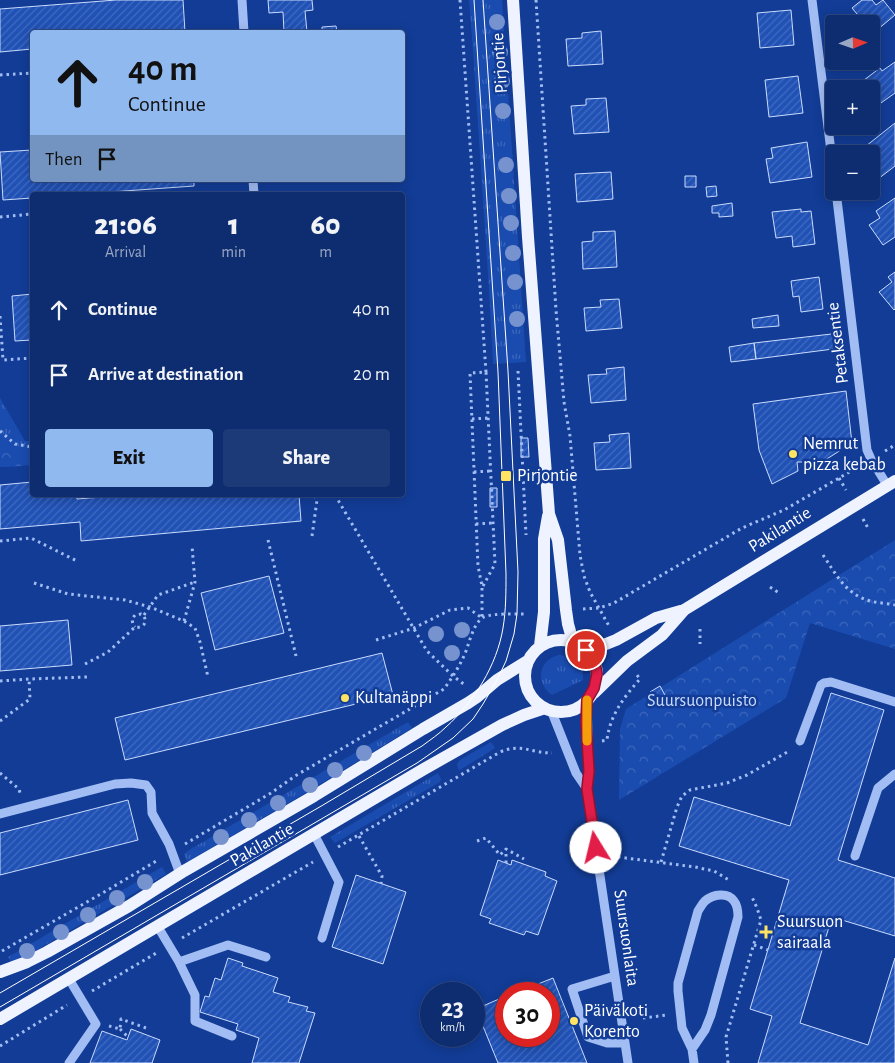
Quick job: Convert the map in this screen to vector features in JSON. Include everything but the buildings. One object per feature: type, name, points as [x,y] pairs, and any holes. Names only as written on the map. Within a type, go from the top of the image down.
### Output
[{"type":"main road","name":"Pirjontie","points":[[513,0],[548,514],[544,539],[544,612],[540,646]]},
{"type":"main road","name":"Pakilantie","points":[[586,650],[616,640],[656,618],[684,610],[891,483]]},
{"type":"main road","name":"Pirjontie","points":[[548,514],[558,540],[568,624],[573,642]]},
{"type":"main road","name":"Pakilantie","points":[[588,699],[627,661],[662,635],[684,610]]},
{"type":"main road","points":[[556,640],[573,642],[586,650],[595,664],[597,674],[594,688],[588,699],[579,707],[562,712],[548,709],[534,699],[527,687],[525,673],[529,660],[540,646],[546,643],[556,640]]},
{"type":"main road","name":"Pakilantie","points":[[0,972],[47,952],[129,906],[468,703],[497,680],[529,660]]},
{"type":"main road","name":"Pakilantie","points":[[0,1019],[424,769],[493,730],[524,715],[548,709]]},
{"type":"street","points":[[242,0],[244,30]]},
{"type":"street","points":[[812,0],[830,145]]},
{"type":"street","name":"Petaksentie","points":[[837,200],[867,450],[871,459],[891,483]]},
{"type":"street","points":[[800,741],[821,686],[824,683],[831,682],[895,702]]},
{"type":"street","name":"Suursuonlaita","points":[[588,699],[586,722],[589,771],[587,789],[628,1063]]},
{"type":"street","name":"Suursuonlaita","points":[[548,709],[576,774],[587,789]]},
{"type":"street","points":[[855,856],[878,788],[895,774]]},
{"type":"street","points":[[0,814],[115,784],[146,785],[151,792],[152,814],[169,844],[180,874]]},
{"type":"street","points":[[314,834],[339,882],[322,938]]},
{"type":"street","points":[[692,1049],[705,1030],[711,1016],[738,917],[738,908],[734,900],[724,895],[714,896],[704,902],[698,912],[678,983],[682,1028],[692,1049],[694,1063]]},
{"type":"street","points":[[158,927],[179,962],[195,995],[196,1021],[232,1036]]},
{"type":"street","points":[[179,962],[228,945],[266,957]]},
{"type":"street","points":[[615,976],[572,990],[588,1037],[607,1043],[625,1043]]},
{"type":"street","points":[[69,979],[96,1024],[69,1063]]},
{"type":"path","points":[[460,0],[489,418],[495,564],[482,586]]},
{"type":"path","points":[[536,0],[556,310],[564,402],[570,436],[581,564],[590,592],[599,608],[614,603],[742,528],[784,510],[839,478]]},
{"type":"path","points":[[0,75],[30,73]]},
{"type":"path","points":[[0,217],[30,214]]},
{"type":"path","points":[[0,316],[3,360],[30,358]]},
{"type":"path","points":[[518,371],[526,539]]},
{"type":"path","points":[[482,618],[482,586],[478,566],[470,373],[486,372]]},
{"type":"path","points":[[472,419],[489,418]]},
{"type":"path","points":[[0,431],[15,444],[30,447]]},
{"type":"path","points":[[566,454],[571,454]]},
{"type":"path","points":[[474,472],[491,471]]},
{"type":"path","points":[[312,536],[317,500],[315,497]]},
{"type":"path","points":[[336,497],[427,651],[453,676]]},
{"type":"path","points":[[476,524],[493,523]]},
{"type":"path","points":[[0,541],[31,538],[77,561]]},
{"type":"path","points":[[268,540],[296,656]]},
{"type":"path","points":[[184,621],[195,582],[192,546]]},
{"type":"path","points":[[823,555],[848,590],[868,601],[895,605]]},
{"type":"path","points":[[144,615],[158,595],[195,582]]},
{"type":"path","points":[[34,583],[68,594],[124,600],[150,607],[184,621],[195,628],[208,677]]},
{"type":"path","points":[[770,588],[779,593]]},
{"type":"path","points":[[376,640],[414,628],[450,610],[468,608],[482,618]]},
{"type":"path","points":[[136,627],[132,622],[133,616],[138,614],[144,615]]},
{"type":"path","points":[[0,952],[106,891],[444,688],[464,657],[476,625],[482,618],[492,615],[530,614]]},
{"type":"path","points":[[85,664],[108,652],[136,627],[144,626],[146,620],[144,615]]},
{"type":"path","points":[[700,629],[700,644]]},
{"type":"path","points":[[0,682],[87,677]]},
{"type":"path","points":[[0,722],[30,699],[29,679]]},
{"type":"path","points":[[607,740],[608,728],[614,714],[640,680]]},
{"type":"path","points":[[661,862],[682,796],[690,790],[727,782],[747,775],[786,754],[800,741]]},
{"type":"path","points":[[0,1046],[500,752],[514,748],[525,748],[551,753]]},
{"type":"path","points":[[0,773],[20,789],[24,808]]},
{"type":"path","points":[[359,836],[382,876],[381,884]]},
{"type":"path","points":[[477,841],[486,838],[500,855],[506,849]]},
{"type":"path","points":[[506,849],[524,860]]},
{"type":"path","points":[[506,849],[506,863]]},
{"type":"path","points":[[754,945],[768,950]]},
{"type":"path","points":[[120,1029],[121,1019],[146,1028]]},
{"type":"path","points":[[96,1024],[120,1029],[128,1037]]},
{"type":"green space","points":[[469,0],[502,0],[526,362],[493,364]]},
{"type":"green space","points":[[0,398],[25,441],[30,441],[30,465],[0,467]]},
{"type":"green space","points":[[0,445],[22,466],[0,467]]},
{"type":"green space","name":"Suursuonpuisto","points":[[895,540],[895,649],[810,623],[786,698],[619,800],[620,729],[626,709]]},
{"type":"green space","points":[[559,655],[570,657],[577,662],[582,670],[583,680],[552,695],[543,684],[541,672],[547,662]]},
{"type":"green space","points":[[408,722],[412,728],[187,862],[184,854],[189,850]]},
{"type":"green space","points":[[491,742],[495,748],[460,770],[458,769],[457,764],[460,760]]},
{"type":"green space","points":[[438,773],[441,779],[440,782],[335,843],[330,837]]},
{"type":"green space","points":[[162,867],[166,874],[35,951],[11,962],[8,957]]},
{"type":"tram line","points":[[0,993],[422,746],[443,730],[466,706],[490,669],[496,656],[503,628],[506,574],[498,372],[474,0]]},
{"type":"tram line","points":[[0,1007],[417,763],[453,738],[473,719],[497,680],[506,661],[514,634],[517,614],[518,572],[508,371],[483,0]]},
{"type":"slow traffic","points":[[587,700],[587,741]]},
{"type":"place","name":"Nemrut pizza kebab","points":[[793,454]]},
{"type":"place","name":"Pirjontie","points":[[506,476]]},
{"type":"place","name":"Kultanäppi","points":[[345,698]]},
{"type":"place","name":"Suursuon sairaala","points":[[766,932]]},
{"type":"place","name":"Päiväkoti Korento","points":[[574,1021]]},
{"type":"route","points":[[586,650],[595,664],[597,674],[594,688],[587,700],[586,722],[589,771],[587,789],[596,848]]}]
